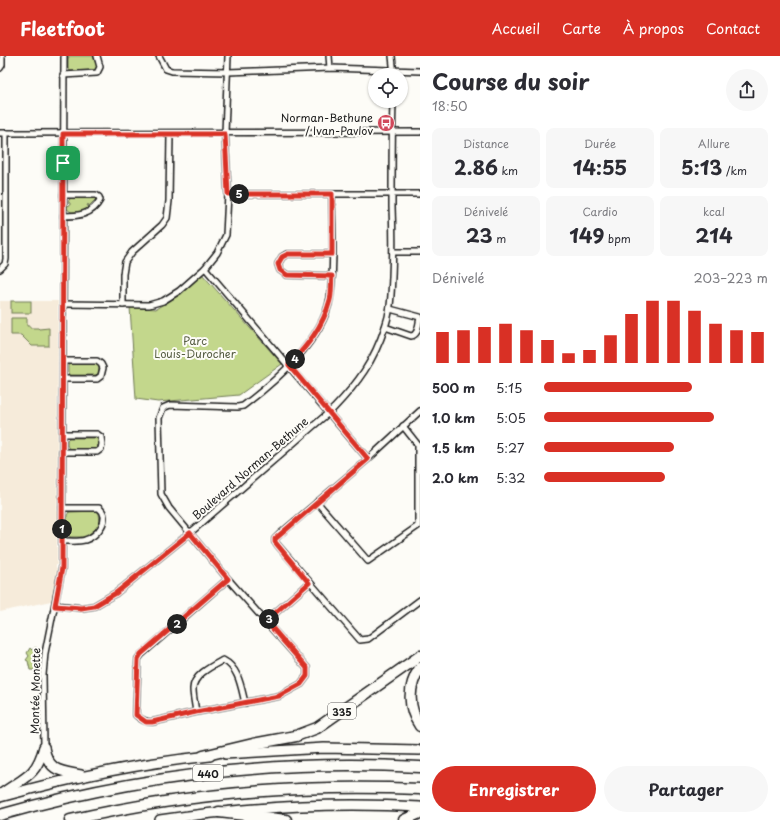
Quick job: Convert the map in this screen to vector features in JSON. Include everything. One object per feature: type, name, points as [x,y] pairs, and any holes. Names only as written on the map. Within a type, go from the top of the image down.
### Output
[{"type":"highway","name":"335","points":[[0,796],[85,776],[152,763],[203,756],[253,744],[296,736],[317,728],[420,656]]},
{"type":"highway","points":[[420,668],[412,683],[410,695],[412,710],[420,726]]},
{"type":"highway","points":[[44,747],[48,762],[54,768],[85,776]]},
{"type":"highway","points":[[0,796],[34,770],[40,761],[44,747]]},
{"type":"highway","points":[[203,756],[317,748],[420,750]]},
{"type":"highway","name":"440","points":[[0,814],[106,789],[173,778],[223,772],[329,765],[420,767]]},
{"type":"highway","name":"440","points":[[70,820],[158,803],[246,792],[321,788],[420,789]]},
{"type":"highway","points":[[160,820],[219,812],[272,808],[321,806],[420,807]]},
{"type":"highway","points":[[219,812],[286,820]]},
{"type":"highway","points":[[404,820],[420,814]]},
{"type":"street","points":[[0,68],[2,65],[2,56]]},
{"type":"street","name":"Montée Monette","points":[[44,747],[44,662],[46,643],[62,574],[63,541],[62,434],[64,56]]},
{"type":"street","points":[[64,75],[97,73],[100,68],[97,56]]},
{"type":"street","points":[[159,56],[166,69],[172,71],[228,72],[330,68],[368,71]]},
{"type":"street","points":[[63,304],[150,305],[163,301],[179,291],[205,268],[217,253],[226,235],[228,194],[225,134],[228,56]]},
{"type":"street","points":[[329,56],[330,68]]},
{"type":"street","points":[[392,56],[393,68]]},
{"type":"street","points":[[408,72],[420,71]]},
{"type":"street","name":"Boulevard Norman-Bethune","points":[[55,606],[81,608],[94,606],[116,593],[190,533],[328,413],[351,391],[366,371],[385,327],[390,309],[393,252],[392,132],[394,108]]},
{"type":"street","points":[[0,134],[420,132]]},
{"type":"street","points":[[0,269],[5,264],[6,259],[3,193],[6,133]]},
{"type":"street","points":[[123,305],[123,274],[125,262],[132,252],[162,225],[167,218],[169,201],[170,134]]},
{"type":"street","points":[[228,194],[420,194]]},
{"type":"street","points":[[228,579],[141,654],[138,659],[136,715],[140,719],[146,722],[152,722],[279,696],[301,684],[307,676],[307,668],[228,579],[169,508],[161,494],[159,418],[160,412],[163,408],[170,406],[243,406],[289,365],[306,347],[320,326],[330,299],[332,276],[332,194]]},
{"type":"street","points":[[63,195],[96,195],[100,200],[98,204],[84,215],[63,216]]},
{"type":"street","points":[[393,252],[420,252]]},
{"type":"street","points":[[332,254],[288,254],[282,257],[278,264],[280,270],[287,275],[332,276]]},
{"type":"street","points":[[205,268],[368,459]]},
{"type":"street","points":[[385,327],[411,336],[414,336],[416,333],[420,318],[390,309]]},
{"type":"street","points":[[63,361],[97,361],[101,364],[102,370],[101,376],[97,378],[63,378]]},
{"type":"street","points":[[420,411],[368,459],[275,539],[275,542],[309,583],[360,640],[368,638],[420,600]]},
{"type":"street","points":[[317,502],[368,561],[418,526],[418,445],[403,426]]},
{"type":"street","points":[[62,434],[97,434],[102,438],[101,449],[97,452],[62,452]]},
{"type":"street","points":[[62,508],[99,508],[103,512],[104,522],[102,527],[87,540],[63,541]]},
{"type":"street","points":[[266,621],[309,583]]},
{"type":"street","points":[[196,712],[193,687],[197,679],[207,668],[223,660],[230,664],[238,676],[245,703]]},
{"type":"shaded area","points":[[0,301],[58,301],[57,568],[55,582],[51,601],[0,612]]},
{"type":"green space","points":[[68,56],[93,56],[97,66],[96,69],[93,71],[70,71],[68,68]]},
{"type":"green space","points":[[71,198],[96,199],[89,206],[83,212],[71,212],[67,209],[67,206],[70,205],[68,202]]},
{"type":"green space","name":"Parc Louis-Durocher","points":[[202,274],[282,364],[239,395],[158,402],[136,399],[130,307],[156,309],[180,293]]},
{"type":"green space","points":[[11,301],[31,301],[31,313],[11,313]]},
{"type":"green space","points":[[11,318],[27,318],[27,326],[30,326],[30,328],[49,328],[49,346],[32,346],[21,335],[11,335]]},
{"type":"green space","points":[[96,364],[99,367],[98,374],[70,375],[68,373],[68,365]]},
{"type":"green space","points":[[69,438],[96,438],[99,440],[97,448],[94,449],[69,449],[67,440]]},
{"type":"green space","points":[[96,511],[99,513],[100,523],[98,527],[85,537],[70,537],[67,533],[67,515],[69,512]]},
{"type":"green space","points":[[36,647],[35,670],[30,670],[28,661],[26,660],[29,656],[27,653],[30,648],[32,650]]},
{"type":"place","name":"Norman-Bethune / Ivan-Pavlov","points":[[386,123]]},
{"type":"route","points":[[63,134],[225,134],[228,194],[332,194],[332,254],[288,254],[282,257],[278,264],[283,274],[287,275],[332,276],[330,299],[320,326],[306,347],[289,365],[368,459],[275,539],[275,542],[309,583],[266,621],[307,668],[307,676],[301,684],[279,696],[152,722],[146,722],[136,715],[137,664],[141,654],[228,579],[190,533],[116,593],[94,606],[65,608],[55,606],[62,577],[63,163],[63,134]]}]
